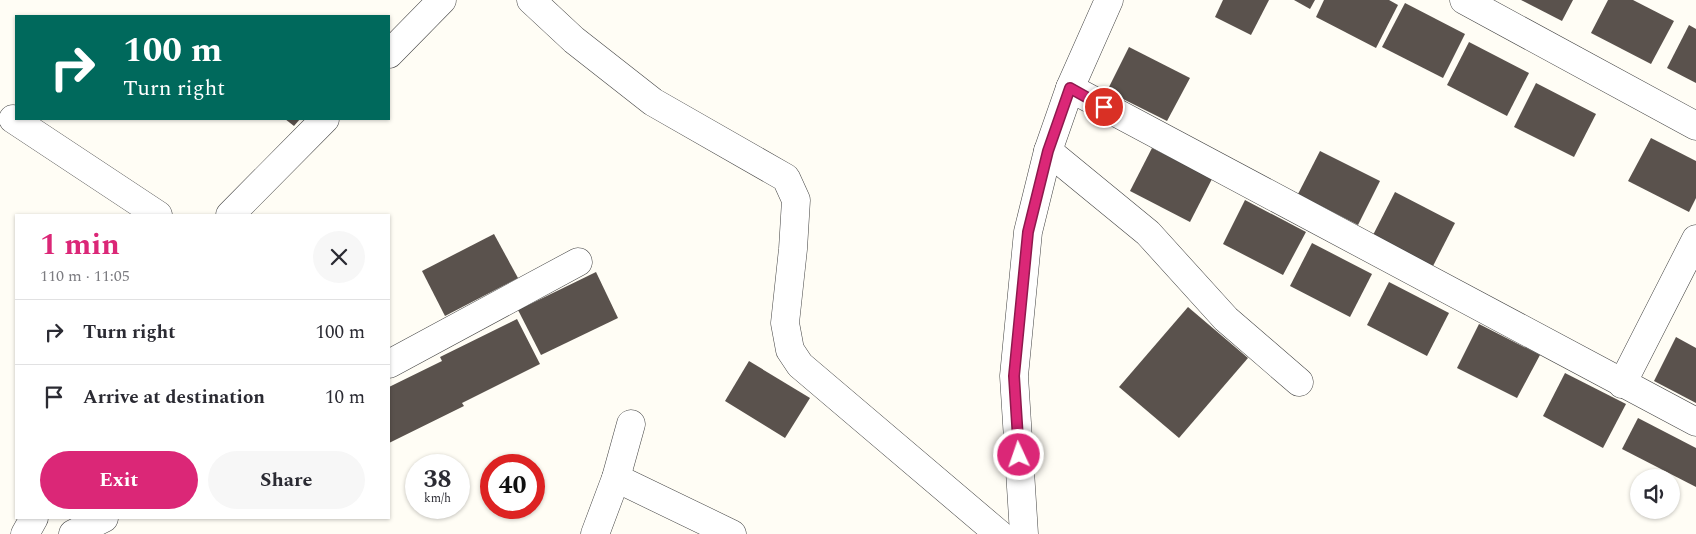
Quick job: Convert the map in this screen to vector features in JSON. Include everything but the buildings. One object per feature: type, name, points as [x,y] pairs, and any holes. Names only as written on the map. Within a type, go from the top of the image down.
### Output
[{"type":"street","points":[[390,53],[442,0]]},
{"type":"street","points":[[531,0],[574,40],[653,102],[786,178],[796,200],[785,323],[790,350],[800,365],[999,534]]},
{"type":"street","points":[[1024,534],[1014,376],[1028,232],[1048,151],[1070,88],[1109,0]]},
{"type":"street","points":[[1464,0],[1696,126]]},
{"type":"street","points":[[1070,88],[1696,422]]},
{"type":"street","points":[[13,119],[156,214]]},
{"type":"street","points":[[231,214],[324,120]]},
{"type":"street","points":[[1048,151],[1148,233],[1226,319],[1299,382]]},
{"type":"street","points":[[1622,384],[1696,239]]},
{"type":"street","points":[[390,363],[578,262]]},
{"type":"street","points":[[595,534],[616,478],[631,424]]},
{"type":"street","points":[[616,478],[732,534]]},
{"type":"street","points":[[25,534],[33,519]]},
{"type":"street","points":[[73,534],[102,519]]},
{"type":"route","points":[[1019,455],[1014,376],[1028,232],[1037,192],[1048,151],[1070,88],[1104,107]]}]
